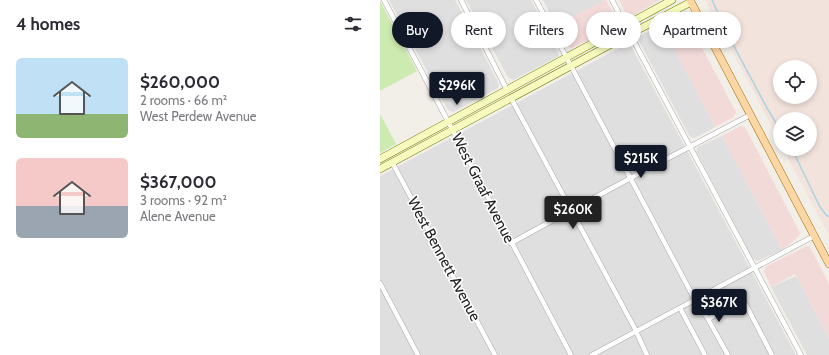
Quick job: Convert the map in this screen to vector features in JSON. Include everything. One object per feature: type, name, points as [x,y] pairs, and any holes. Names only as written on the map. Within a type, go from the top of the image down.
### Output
[{"type":"main road","points":[[690,1],[829,264]]},
{"type":"street","name":"West Graaf Avenue","points":[[384,0],[571,355]]},
{"type":"street","points":[[460,0],[507,90]]},
{"type":"street","points":[[536,0],[695,300],[708,319],[728,355]]},
{"type":"street","points":[[612,0],[618,12]]},
{"type":"street","points":[[641,16],[672,0]]},
{"type":"street","points":[[641,28],[690,1]]},
{"type":"street","points":[[380,158],[586,47]]},
{"type":"street","points":[[380,169],[604,48]]},
{"type":"street","points":[[637,48],[802,355]]},
{"type":"street","points":[[511,98],[572,209],[647,355]]},
{"type":"street","points":[[511,243],[750,115]]},
{"type":"street","name":"West Bennett Avenue","points":[[392,162],[495,355]]},
{"type":"street","points":[[592,355],[814,236]]},
{"type":"street","points":[[380,283],[418,355]]},
{"type":"street","points":[[708,319],[744,301],[772,355]]},
{"type":"street","points":[[680,308],[705,355]]},
{"type":"shaded area","points":[[389,0],[455,0],[461,12],[451,12],[451,48],[480,48],[499,84],[498,88],[453,112],[448,110],[415,48],[443,48],[443,12],[395,12]]},
{"type":"shaded area","points":[[466,0],[531,0],[537,12],[514,12],[514,48],[556,48],[559,56],[513,80],[508,77],[492,48],[506,48],[506,12],[473,12]]},
{"type":"shaded area","points":[[543,0],[605,0],[578,14],[578,12],[549,12]]},
{"type":"shaded area","points":[[605,0],[613,12],[586,12],[586,41],[578,45],[578,14]]},
{"type":"shaded area","points":[[619,0],[660,0],[639,12],[625,12]]},
{"type":"shaded area","points":[[705,0],[829,0],[829,236],[787,156],[817,156],[817,112],[773,112],[773,129],[730,48],[741,48],[741,12],[711,12]]},
{"type":"shaded area","points":[[649,31],[649,48],[674,48],[715,127],[695,138],[690,137],[641,45],[641,35]]},
{"type":"shaded area","points":[[619,48],[632,48],[796,355],[380,355],[380,176]]},
{"type":"shaded area","points":[[674,48],[702,48],[736,112],[734,117],[715,127]]},
{"type":"shaded area","points":[[740,126],[745,127],[800,233],[797,238],[782,250],[722,136]]},
{"type":"shaded area","points":[[722,136],[782,250],[757,261],[752,258],[696,151],[698,147]]},
{"type":"shaded area","points":[[807,246],[810,247],[829,284],[829,338],[795,274],[771,287],[764,272],[765,267]]},
{"type":"shaded area","points":[[796,276],[829,338],[829,355],[807,355],[771,287]]},
{"type":"green space","points":[[380,1],[392,24],[392,48],[405,48],[417,71],[380,91]]},
{"type":"green space","points":[[380,114],[396,144],[380,153]]},
{"type":"waterway","points":[[712,0],[729,37],[773,118]]},
{"type":"waterway","points":[[795,156],[820,207],[827,216],[829,216]]}]
